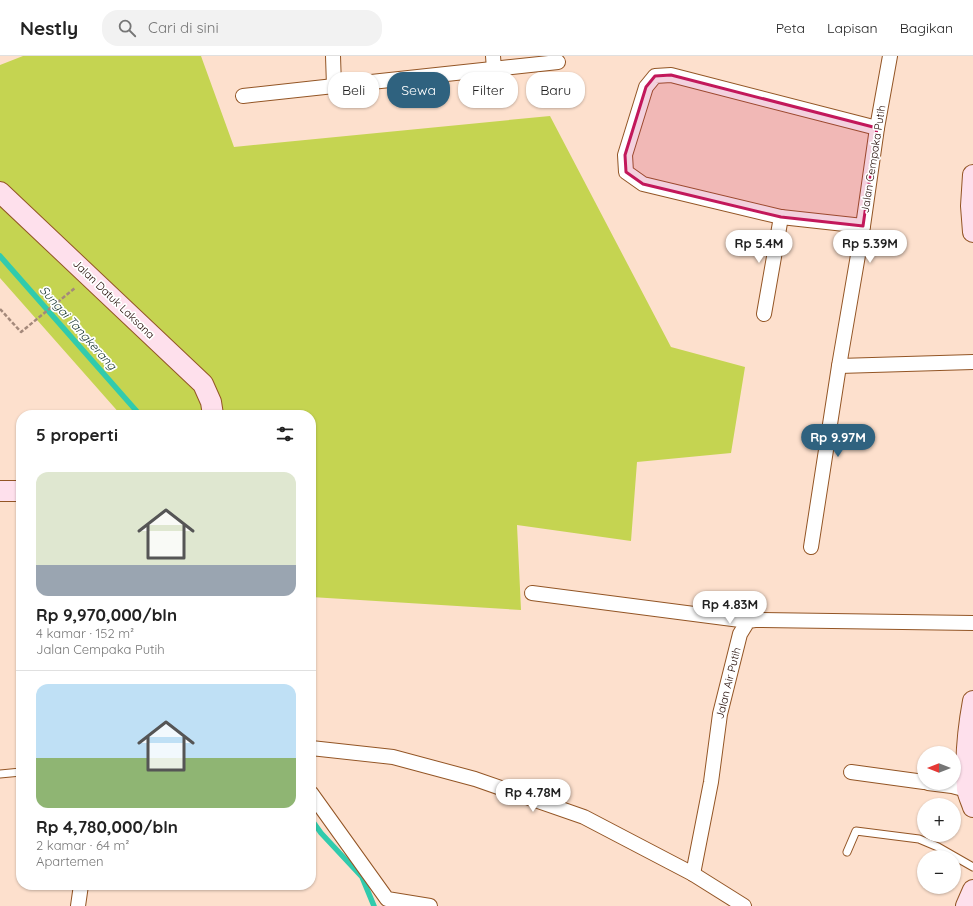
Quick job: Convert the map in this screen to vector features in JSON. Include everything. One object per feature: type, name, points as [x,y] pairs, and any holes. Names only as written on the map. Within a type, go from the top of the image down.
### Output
[{"type":"street","points":[[333,56],[334,72]]},
{"type":"street","name":"Jalan Cempaka Putih","points":[[811,547],[839,366],[863,226],[877,128],[890,56]]},
{"type":"street","points":[[379,80],[494,63],[558,62]]},
{"type":"street","points":[[863,226],[781,217],[643,184],[626,172],[625,156],[646,87],[655,76],[671,75],[877,128]]},
{"type":"street","points":[[243,96],[328,87]]},
{"type":"street","points":[[973,175],[973,232]]},
{"type":"street","name":"Jalan Datuk Laksana","points":[[0,192],[203,384],[211,402],[212,410]]},
{"type":"street","points":[[764,314],[781,217]]},
{"type":"street","points":[[839,366],[973,362]]},
{"type":"street","points":[[0,491],[16,491]]},
{"type":"street","points":[[532,593],[748,621],[973,622]]},
{"type":"street","name":"Jalan Air Putih","points":[[693,874],[711,782],[720,714],[740,634],[748,621]]},
{"type":"street","points":[[970,799],[970,718],[973,701]]},
{"type":"street","points":[[316,749],[393,757],[475,779],[584,817],[693,874],[744,906]]},
{"type":"street","points":[[851,772],[917,781]]},
{"type":"street","points":[[958,790],[970,799]]},
{"type":"street","points":[[316,800],[387,899],[430,906]]},
{"type":"street","points":[[78,906],[80,890]]},
{"type":"street","points":[[966,906],[973,890]]},
{"type":"lane","points":[[0,774],[16,772]]},
{"type":"lane","points":[[847,852],[856,831],[874,832],[919,839],[938,847],[973,867]]},
{"type":"path","points":[[0,309],[21,332],[62,299]]},
{"type":"highlighted area","points":[[671,75],[877,128],[863,226],[781,217],[643,184],[626,172],[625,155],[646,87],[655,76]]},
{"type":"green space","points":[[23,56],[201,56],[234,147],[550,116],[671,347],[745,367],[731,453],[637,462],[631,541],[517,525],[521,610],[316,597],[316,410],[117,410],[0,278],[0,65]]},
{"type":"waterway","name":"Sungai Tangkerang","points":[[0,256],[136,410]]},
{"type":"waterway","name":"Sungai Tangkerang","points":[[316,826],[362,877],[374,906]]}]
